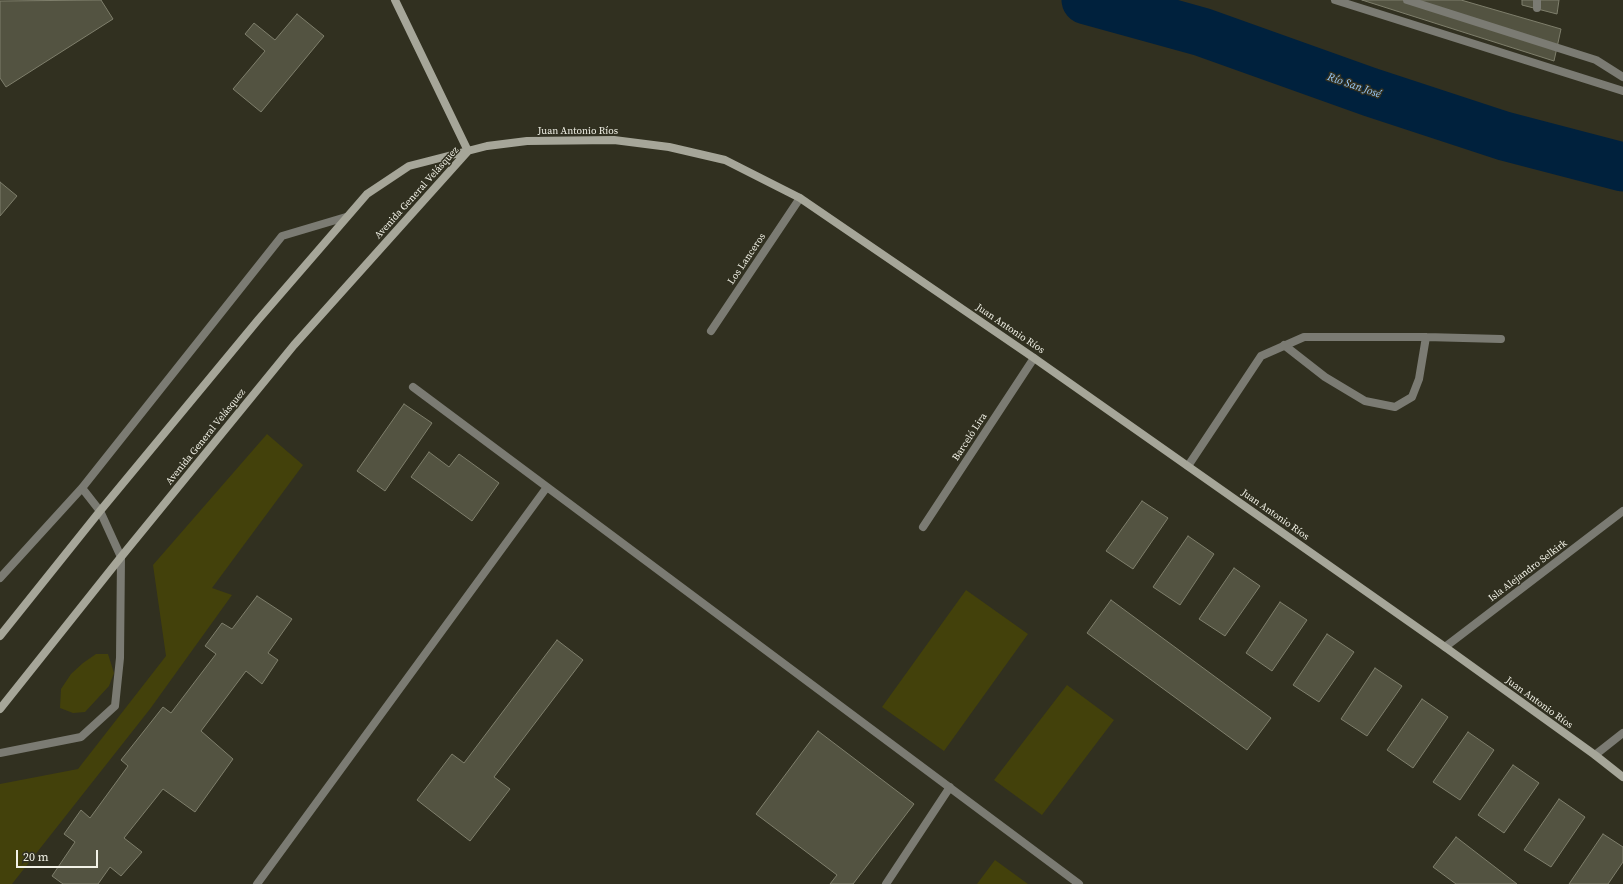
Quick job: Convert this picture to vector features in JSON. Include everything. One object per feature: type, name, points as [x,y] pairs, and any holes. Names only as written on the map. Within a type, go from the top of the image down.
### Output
[{"type":"main road","points":[[395,0],[468,151]]},
{"type":"main road","name":"Juan Antonio Ríos","points":[[468,151],[487,146],[527,141],[614,140],[669,147],[725,160],[800,198],[1034,358],[1445,647],[1595,755],[1623,778]]},
{"type":"main road","name":"Avenida General Velásquez","points":[[0,636],[100,511],[258,320],[367,194],[409,166],[468,151]]},
{"type":"main road","name":"Avenida General Velásquez","points":[[0,709],[121,556],[294,345],[468,151]]},
{"type":"street","points":[[1335,0],[1623,91]]},
{"type":"street","points":[[1407,0],[1596,60],[1623,77]]},
{"type":"street","points":[[1434,8],[1437,0]]},
{"type":"street","name":"Los Lanceros","points":[[711,331],[800,198]]},
{"type":"street","points":[[0,578],[82,488],[282,236],[346,217]]},
{"type":"street","points":[[1188,466],[1261,356],[1284,345],[1304,337],[1426,337],[1501,340]]},
{"type":"street","points":[[1284,345],[1325,377],[1365,401],[1395,407],[1412,398],[1419,379],[1426,337]]},
{"type":"street","name":"Barceló Lira","points":[[923,527],[1034,358]]},
{"type":"street","points":[[413,387],[1079,884]]},
{"type":"street","points":[[257,884],[547,487]]},
{"type":"street","points":[[0,753],[81,737],[115,706],[120,658],[121,556],[100,511],[82,488]]},
{"type":"street","name":"Isla Alejandro Selkirk","points":[[1445,647],[1623,510]]},
{"type":"street","points":[[1595,755],[1623,733]]},
{"type":"street","points":[[886,884],[950,787]]},
{"type":"shaded area","points":[[267,434],[303,465],[212,588],[232,595],[150,709],[12,884],[0,884],[0,784],[78,769],[166,656],[153,565]]},
{"type":"shaded area","points":[[966,590],[1028,634],[944,751],[882,707]]},
{"type":"shaded area","points":[[96,654],[108,654],[114,673],[109,686],[85,712],[73,713],[60,708],[61,689],[71,674]]},
{"type":"shaded area","points":[[1067,685],[1114,720],[1042,815],[994,780]]},
{"type":"shaded area","points":[[995,860],[1028,884],[977,884]]},
{"type":"building","points":[[101,0],[113,19],[6,87],[0,78],[0,1]]},
{"type":"building","points":[[1362,0],[1461,0],[1561,29],[1554,61]]},
{"type":"building","points":[[1522,0],[1559,0],[1557,14],[1522,5]]},
{"type":"building","points":[[297,14],[324,36],[261,112],[233,89],[265,51],[245,34],[254,23],[275,40]]},
{"type":"building","points":[[0,182],[17,196],[0,216]]},
{"type":"building","points":[[404,404],[432,423],[385,491],[357,471]]},
{"type":"building","points":[[429,452],[449,467],[459,454],[499,483],[472,521],[411,477]]},
{"type":"building","points":[[1142,501],[1168,518],[1133,569],[1106,551]]},
{"type":"building","points":[[1188,536],[1214,554],[1180,605],[1153,587]]},
{"type":"building","points":[[1234,568],[1260,586],[1225,636],[1199,619]]},
{"type":"building","points":[[257,596],[292,619],[268,653],[278,660],[262,684],[246,671],[201,731],[233,759],[195,812],[163,789],[124,838],[142,852],[121,876],[110,867],[98,884],[63,884],[52,876],[75,842],[64,834],[81,810],[90,818],[128,766],[121,760],[163,707],[171,713],[216,654],[205,646],[222,623],[232,629]]},
{"type":"building","points":[[1111,600],[1271,718],[1247,750],[1087,633]]},
{"type":"building","points":[[1280,602],[1307,620],[1272,671],[1246,653]]},
{"type":"building","points":[[1327,634],[1354,652],[1319,702],[1293,685]]},
{"type":"building","points":[[557,640],[583,660],[494,777],[510,789],[470,841],[417,800],[452,754],[464,763]]},
{"type":"building","points":[[1375,668],[1402,686],[1367,736],[1341,719]]},
{"type":"building","points":[[1422,699],[1448,717],[1413,768],[1387,750]]},
{"type":"building","points":[[818,731],[914,804],[853,884],[830,884],[837,875],[756,814]]},
{"type":"building","points":[[1468,732],[1494,750],[1460,800],[1433,782]]},
{"type":"building","points":[[1513,765],[1539,783],[1504,833],[1478,815]]},
{"type":"building","points":[[1559,799],[1585,817],[1551,867],[1524,850]]},
{"type":"building","points":[[1603,834],[1623,847],[1623,862],[1608,884],[1569,884]]},
{"type":"building","points":[[1456,837],[1517,884],[1456,884],[1433,867]]},
{"type":"waterway","name":"Río San José","points":[[1086,0],[1202,32],[1370,92],[1504,136],[1623,167]]}]
